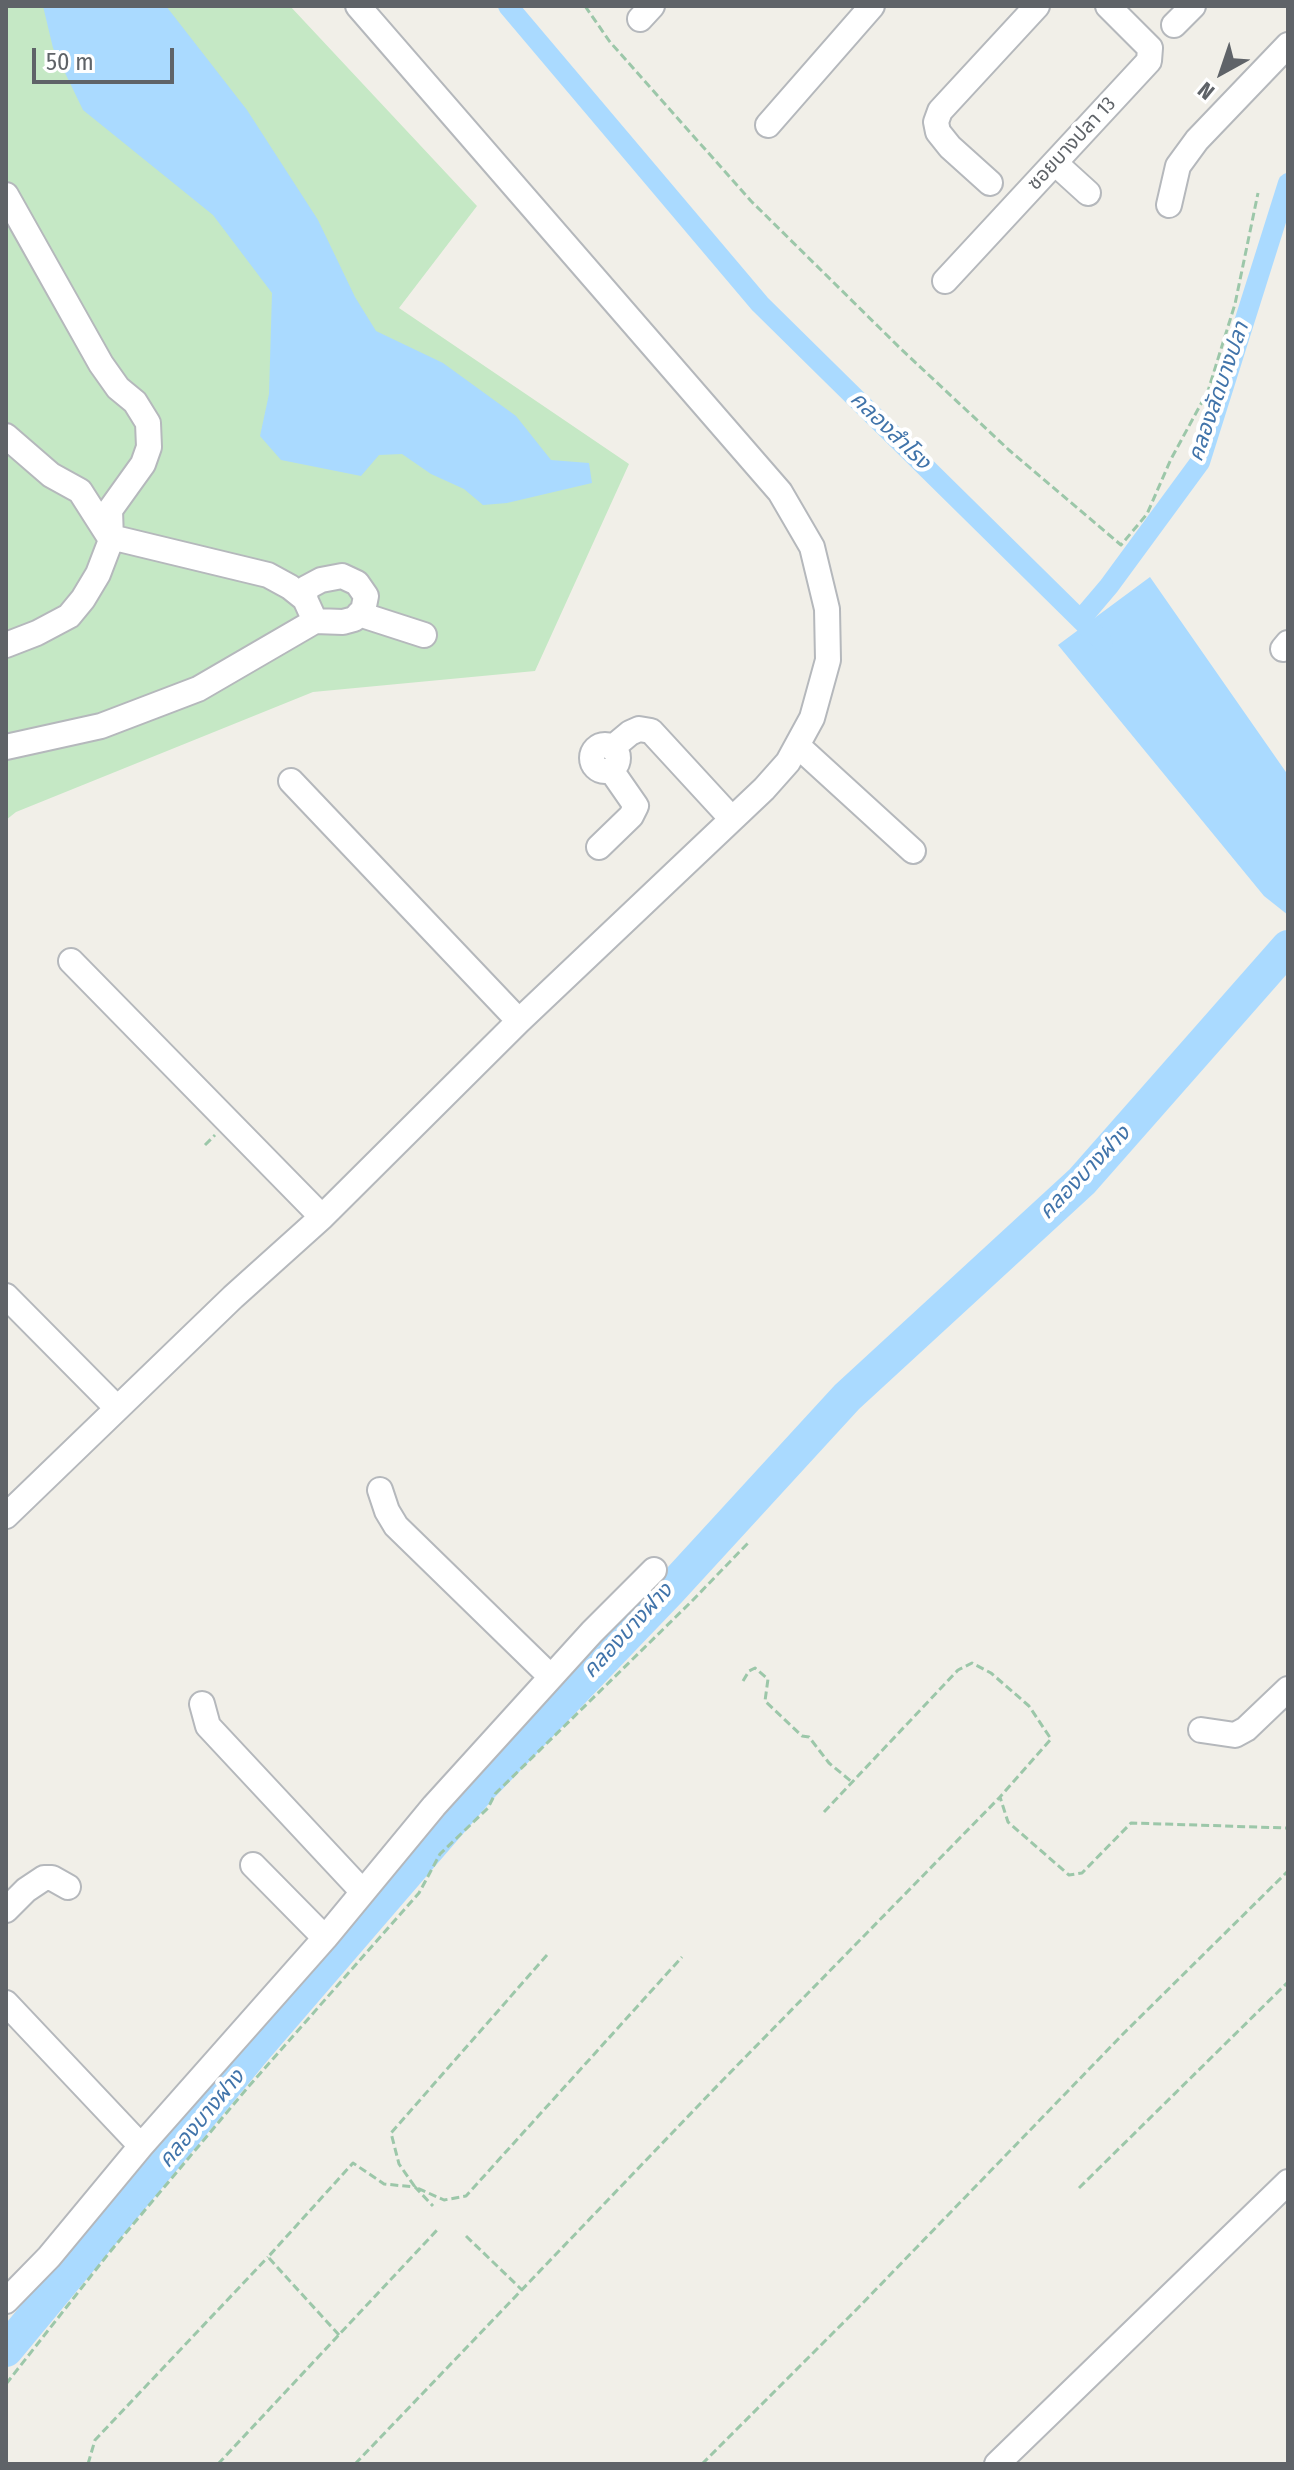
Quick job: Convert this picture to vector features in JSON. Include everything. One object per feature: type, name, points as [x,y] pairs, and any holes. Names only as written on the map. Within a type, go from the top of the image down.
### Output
[{"type":"street","points":[[6,1516],[322,1217],[519,1021],[764,789],[798,746],[812,718],[828,660],[827,609],[812,547],[780,492],[358,6]]},
{"type":"street","points":[[768,125],[872,6]]},
{"type":"street","points":[[990,183],[950,147],[938,132],[936,122],[940,111],[1037,6]]},
{"type":"street","name":"ซอยบางปลา 13","points":[[945,281],[1149,61],[1152,55],[1150,48],[1108,6]]},
{"type":"street","points":[[1174,25],[1193,6]]},
{"type":"street","points":[[1169,205],[1178,166],[1197,140],[1288,45]]},
{"type":"street","points":[[1055,163],[1088,193]]},
{"type":"street","points":[[6,195],[101,364],[118,388],[135,402],[148,423],[149,447],[143,464],[110,510],[111,540],[98,574],[83,599],[69,616],[6,645]]},
{"type":"street","points":[[6,436],[51,475],[80,491],[111,540]]},
{"type":"street","points":[[111,540],[119,539],[268,575],[290,587],[310,610],[343,622],[363,611],[366,596],[357,583],[342,576],[321,580],[306,588],[310,610]]},
{"type":"street","points":[[6,747],[101,726],[198,689],[310,610]]},
{"type":"street","points":[[359,614],[424,635]]},
{"type":"street","points":[[599,847],[631,816],[636,806],[612,759],[630,733],[639,729],[651,731],[732,819]]},
{"type":"street","points":[[798,746],[913,851]]},
{"type":"street","points":[[291,781],[519,1021]]},
{"type":"street","points":[[71,961],[322,1217]]},
{"type":"street","points":[[6,1296],[117,1408]]},
{"type":"street","points":[[380,1490],[396,1526],[551,1677]]},
{"type":"street","points":[[6,2301],[49,2257],[141,2146],[325,1938],[434,1806],[654,1570]]},
{"type":"street","points":[[1201,1730],[1235,1735],[1284,1703]]},
{"type":"street","points":[[202,1704],[208,1726],[363,1892]]},
{"type":"street","points":[[253,1865],[325,1938]]},
{"type":"street","points":[[6,1910],[26,1890],[44,1878],[52,1878],[68,1887]]},
{"type":"street","points":[[6,2003],[141,2146]]},
{"type":"street","points":[[997,2464],[1288,2182]]},
{"type":"path","points":[[585,6],[610,42],[751,201],[955,400],[1121,545],[1147,514],[1171,459],[1208,391],[1235,304],[1258,193]]},
{"type":"path","points":[[6,2384],[109,2253],[239,2098],[419,1893],[440,1854],[488,1808],[495,1794],[748,1543]]},
{"type":"path","points":[[355,2464],[1000,1797],[1051,1739],[1029,1706],[991,1673],[972,1663],[958,1670],[824,1812]]},
{"type":"path","points":[[743,1681],[755,1668],[768,1679],[765,1701],[802,1736],[809,1737],[829,1763],[852,1782]]},
{"type":"path","points":[[1000,1797],[1008,1822],[1069,1875],[1082,1873],[1131,1823],[1288,1828]]},
{"type":"path","points":[[702,2464],[1124,2033],[1288,1871]]},
{"type":"path","points":[[433,2206],[399,2164],[391,2133],[547,1955]]},
{"type":"path","points":[[88,2464],[95,2440],[353,2163],[384,2184],[415,2187],[444,2200],[466,2196],[682,1957]]},
{"type":"path","points":[[1079,2188],[1288,1982]]},
{"type":"path","points":[[218,2464],[438,2229]]},
{"type":"path","points":[[466,2236],[522,2290]]},
{"type":"path","points":[[268,2257],[339,2335]]},
{"type":"green space","points":[[6,6],[290,6],[477,206],[399,308],[629,464],[535,671],[313,692],[16,812],[6,820]]},
{"type":"water","points":[[43,6],[166,6],[247,110],[318,220],[355,297],[376,331],[443,363],[516,416],[551,460],[589,463],[592,483],[507,503],[483,505],[464,489],[431,474],[402,454],[379,455],[361,476],[281,460],[260,436],[269,394],[272,293],[213,215],[83,110],[53,48]]},
{"type":"water","points":[[1150,577],[1288,775],[1288,915],[1264,896],[1058,645]]},
{"type":"waterway","name":"คลองสำโรง","points":[[508,6],[760,304],[1103,642]]},
{"type":"waterway","name":"คลองลัดบางปลา","points":[[1081,619],[1200,462],[1288,183]]},
{"type":"waterway","name":"คลองบางฝาง","points":[[6,2350],[256,2048],[481,1787],[669,1591],[847,1397],[1082,1181],[1288,947]]}]
